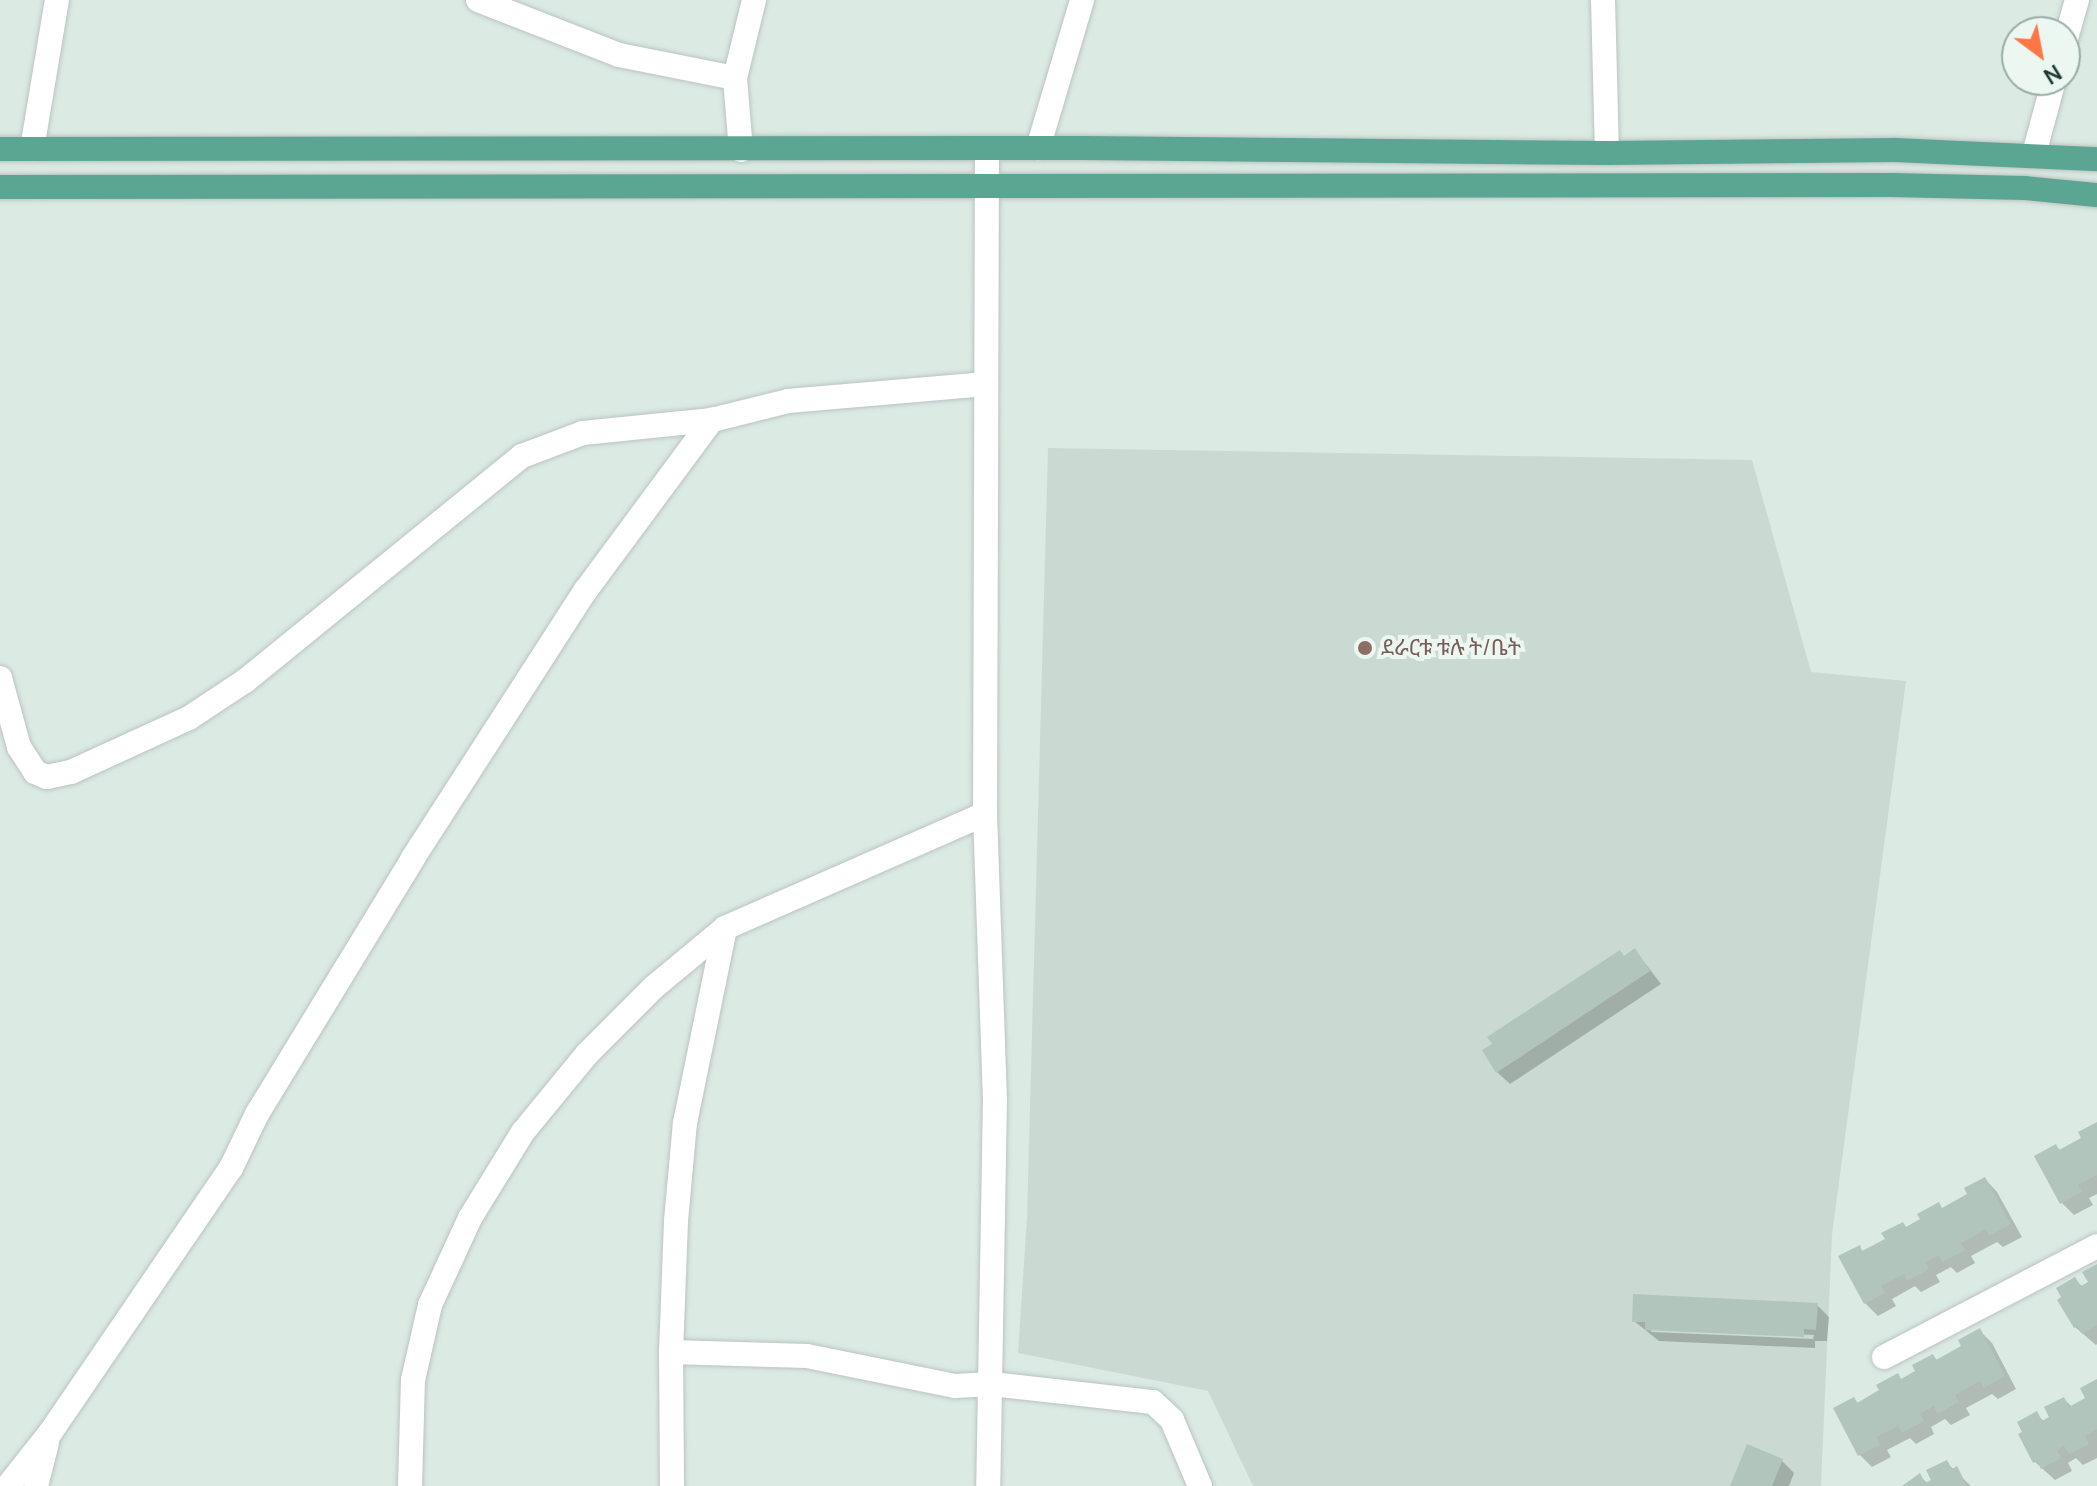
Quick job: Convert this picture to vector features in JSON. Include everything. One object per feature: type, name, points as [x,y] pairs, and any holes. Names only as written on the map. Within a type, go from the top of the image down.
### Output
[{"type":"main road","points":[[0,149],[1038,148],[1607,153],[1896,150],[2097,159]]},
{"type":"main road","points":[[0,187],[1891,185],[2025,188],[2097,195]]},
{"type":"street","points":[[32,149],[57,0]]},
{"type":"street","points":[[478,0],[619,55],[735,78]]},
{"type":"street","points":[[741,150],[735,78],[754,0]]},
{"type":"street","points":[[1038,148],[1082,0]]},
{"type":"street","points":[[1603,0],[1607,153]]},
{"type":"street","points":[[2034,154],[2050,96]]},
{"type":"street","points":[[987,148],[985,814],[995,1099],[988,1486]]},
{"type":"street","points":[[0,678],[10,751],[35,772],[47,777],[71,772],[189,718],[245,681],[482,486],[522,456],[550,443],[583,433],[712,420],[788,401],[986,384]]},
{"type":"street","points":[[8,1486],[50,1433],[231,1168],[257,1114],[413,858],[586,590],[712,420]]},
{"type":"street","points":[[410,1486],[413,1380],[430,1305],[470,1218],[523,1132],[587,1054],[654,987],[725,928],[985,814]]},
{"type":"street","points":[[672,1486],[671,1352],[676,1221],[685,1123],[725,928]]},
{"type":"street","points":[[1884,1357],[2097,1246]]},
{"type":"street","points":[[671,1352],[807,1356],[945,1384],[992,1384],[1153,1402],[1172,1420],[1200,1486]]},
{"type":"street","points":[[36,1486],[50,1433]]},
{"type":"shaded area","points":[[1048,448],[1752,460],[1811,672],[1906,681],[1832,1235],[1821,1486],[1253,1486],[1208,1391],[1018,1353],[1027,1217]]},
{"type":"building","points":[[1635,948],[1650,971],[1496,1073],[1482,1050],[1492,1044],[1487,1037],[1620,950],[1624,956]]},
{"type":"building","points":[[2097,1122],[2097,1175],[2078,1185],[2082,1192],[2060,1204],[2034,1156],[2056,1144],[2059,1150],[2081,1138],[2078,1132]]},
{"type":"building","points":[[1985,1177],[2011,1224],[1989,1236],[1986,1229],[1961,1243],[1965,1250],[1943,1262],[1939,1255],[1925,1262],[1929,1269],[1907,1281],[1904,1274],[1881,1286],[1885,1293],[1864,1304],[1838,1256],[1860,1245],[1862,1251],[1885,1239],[1881,1233],[1903,1222],[1906,1227],[1920,1219],[1917,1214],[1939,1202],[1942,1208],[1967,1194],[1964,1188]]},
{"type":"building","points":[[2097,1264],[2097,1325],[2082,1334],[2077,1326],[2074,1328],[2057,1300],[2061,1297],[2056,1288],[2075,1277],[2081,1286],[2088,1282],[2082,1272]]},
{"type":"building","points":[[1633,1294],[1818,1303],[1816,1330],[1804,1329],[1804,1337],[1645,1330],[1645,1322],[1632,1322]]},
{"type":"building","points":[[1980,1328],[2005,1376],[1984,1388],[1980,1381],[1955,1395],[1959,1402],[1937,1414],[1934,1406],[1920,1414],[1924,1421],[1902,1433],[1898,1426],[1876,1437],[1880,1445],[1858,1456],[1833,1408],[1854,1397],[1857,1403],[1879,1390],[1876,1385],[1898,1373],[1901,1379],[1915,1371],[1912,1365],[1933,1354],[1936,1360],[1961,1346],[1958,1340]]},
{"type":"building","points":[[2097,1379],[2097,1429],[2085,1436],[2089,1444],[2069,1454],[2064,1446],[2057,1450],[2061,1458],[2041,1469],[2037,1461],[2033,1463],[2018,1434],[2022,1432],[2017,1422],[2037,1411],[2042,1421],[2049,1417],[2044,1407],[2064,1397],[2069,1407],[2085,1398],[2080,1388]]},
{"type":"building","points":[[1747,1444],[1783,1459],[1772,1486],[1730,1486]]},
{"type":"building","points":[[1947,1460],[1952,1469],[1957,1466],[1967,1486],[1902,1486],[1920,1473],[1925,1483],[1931,1480],[1926,1470]]},
{"type":"place","name":"ደራርቱ ቱሉ ት/ቤት","points":[[1365,648]]}]
